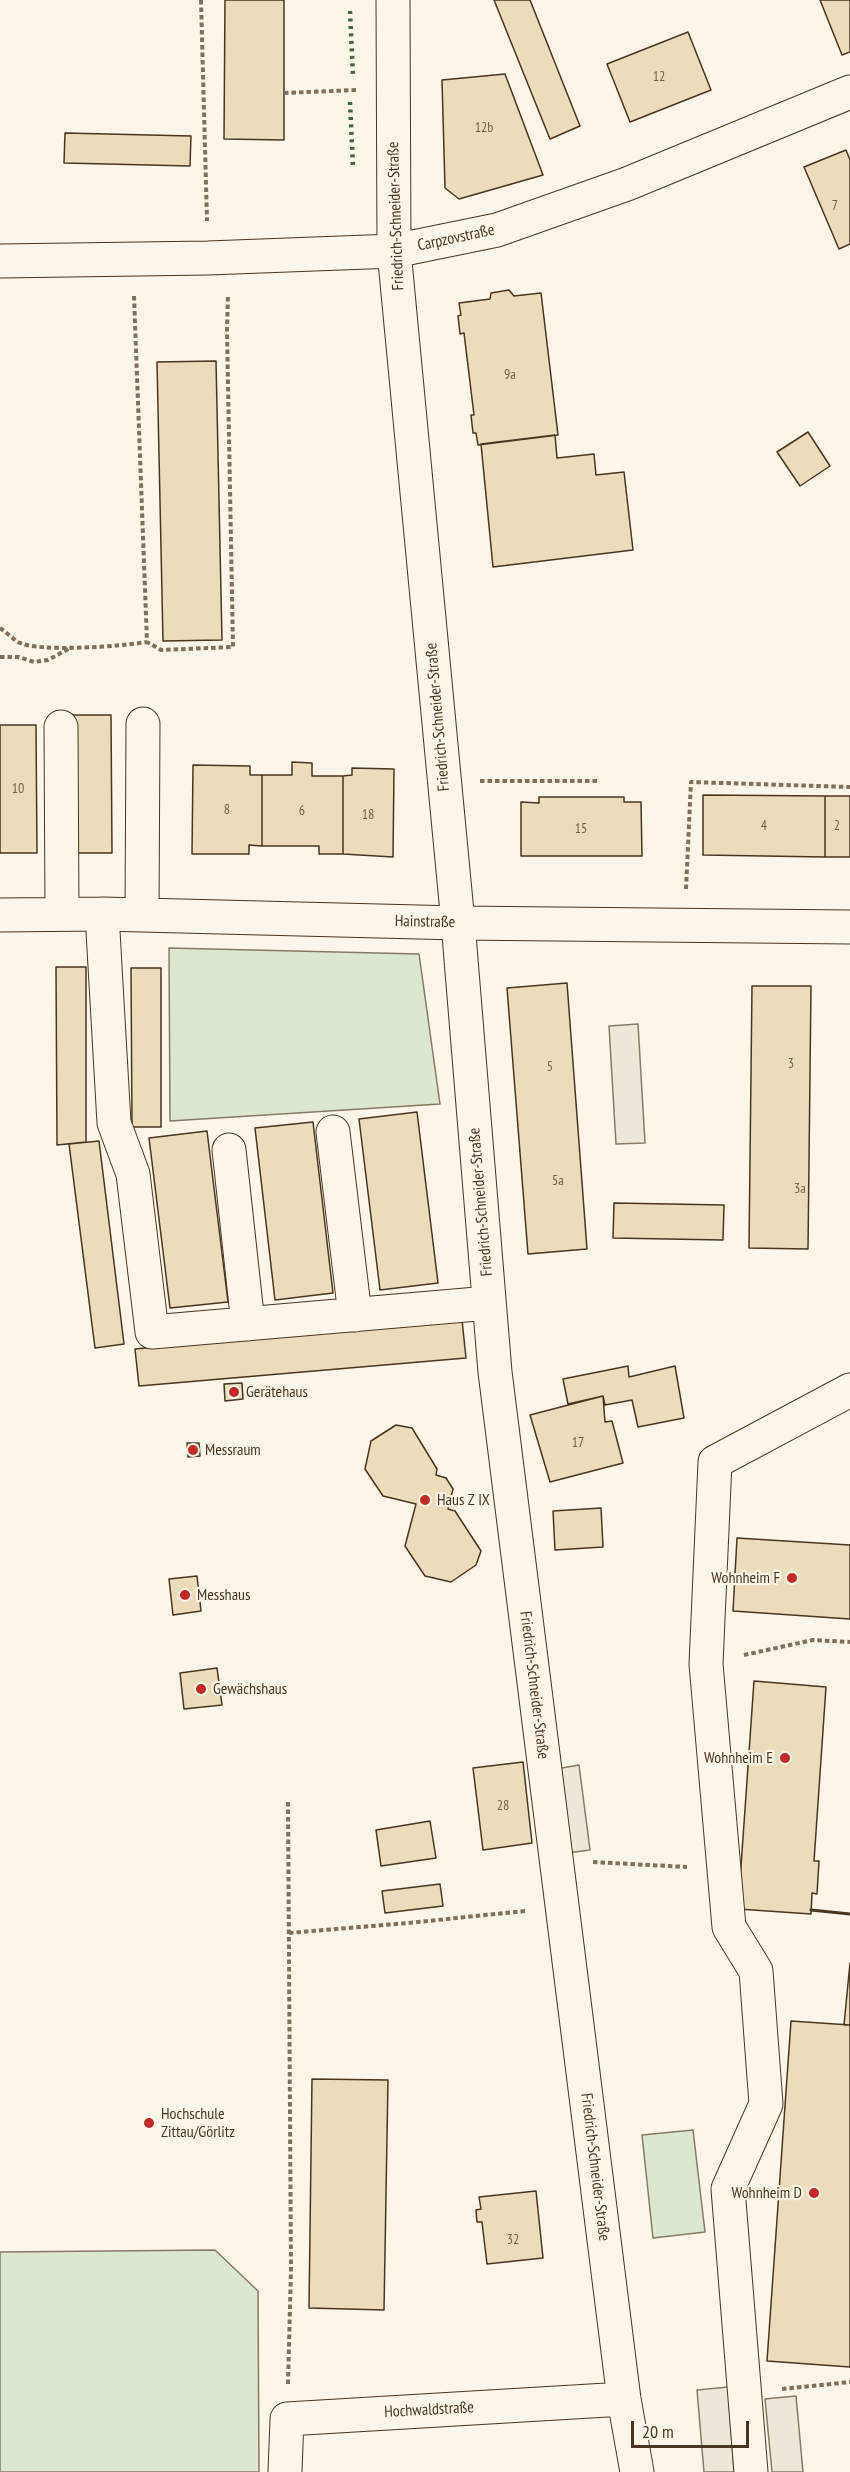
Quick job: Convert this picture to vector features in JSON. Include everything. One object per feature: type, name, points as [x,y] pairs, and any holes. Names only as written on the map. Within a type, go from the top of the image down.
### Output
[{"type":"street","name":"Friedrich-Schneider-Straße","points":[[393,0],[394,251],[458,923],[495,1372],[624,2398],[636,2472]]},
{"type":"street","name":"Carpzovstraße","points":[[0,261],[394,251],[508,226],[627,184],[850,92]]},
{"type":"street","points":[[142,915],[143,724]]},
{"type":"street","points":[[61,727],[62,914]]},
{"type":"street","points":[[102,914],[114,1123],[133,1174],[152,1332],[489,1303]]},
{"type":"street","name":"Hainstraße","points":[[0,915],[102,914],[458,923],[850,927]]},
{"type":"street","points":[[333,1132],[355,1315]]},
{"type":"street","points":[[229,1150],[248,1324]]},
{"type":"street","points":[[751,2472],[728,2189],[766,2104],[756,1971],[729,1927],[706,1664],[715,1462],[850,1390]]},
{"type":"street","name":"Hochwaldstraße","points":[[287,2419],[624,2398]]},
{"type":"street","points":[[285,2472],[287,2419]]},
{"type":"path","points":[[0,627],[20,643],[73,647],[123,646],[147,642],[161,650],[233,647],[227,331],[219,257],[201,0]]},
{"type":"path","points":[[284,93],[393,88]]},
{"type":"path","points":[[132,259],[147,642]]},
{"type":"path","points":[[0,657],[19,657],[34,662],[48,660],[73,647]]},
{"type":"path","points":[[445,782],[597,781]]},
{"type":"path","points":[[685,925],[691,782],[850,787]]},
{"type":"path","points":[[706,1664],[813,1640],[850,1642]]},
{"type":"path","points":[[287,2419],[291,2269],[288,1799]]},
{"type":"path","points":[[556,1860],[724,1869]]},
{"type":"path","points":[[289,1933],[562,1906]]},
{"type":"path","points":[[744,2393],[850,2382]]},
{"type":"green space","points":[[169,948],[419,954],[440,1104],[170,1121]]},
{"type":"green space","points":[[693,2130],[705,2232],[653,2238],[642,2135]]},
{"type":"green space","points":[[215,2250],[258,2291],[259,2472],[0,2472],[0,2252]]},
{"type":"shaded area","points":[[638,1024],[645,1143],[616,1144],[609,1026]]},
{"type":"shaded area","points":[[579,1765],[590,1850],[567,1853],[556,1769]]},
{"type":"shaded area","points":[[728,2387],[734,2472],[704,2472],[697,2390]]},
{"type":"shaded area","points":[[796,2396],[803,2472],[772,2472],[765,2399]]},
{"type":"building","points":[[225,0],[284,0],[284,140],[224,139]]},
{"type":"building","points":[[494,0],[530,0],[580,126],[550,139]]},
{"type":"building","points":[[820,0],[850,0],[850,52],[842,55]]},
{"type":"building","points":[[688,32],[711,90],[630,122],[607,64]]},
{"type":"building","points":[[505,74],[543,175],[459,199],[445,188],[442,80]]},
{"type":"building","points":[[65,133],[191,136],[190,166],[64,163]]},
{"type":"building","points":[[846,150],[850,160],[850,244],[839,249],[804,167]]},
{"type":"building","points":[[509,290],[514,296],[541,293],[558,435],[478,445],[476,433],[473,433],[471,415],[474,415],[464,333],[460,334],[459,303],[490,299],[491,293]]},
{"type":"building","points":[[216,361],[222,640],[163,641],[157,362]]},
{"type":"building","points":[[808,432],[830,466],[800,486],[777,452]]},
{"type":"building","points":[[555,435],[557,458],[594,454],[596,475],[624,472],[633,550],[493,567],[481,444]]},
{"type":"building","points":[[73,715],[111,715],[112,853],[77,853]]},
{"type":"building","points":[[0,725],[36,725],[37,853],[0,853]]},
{"type":"building","points":[[292,762],[312,763],[312,776],[343,776],[343,854],[319,854],[319,846],[262,846],[262,775],[292,775]]},
{"type":"building","points":[[193,765],[250,766],[250,775],[262,775],[262,846],[249,845],[249,854],[192,854]]},
{"type":"building","points":[[352,768],[394,769],[393,857],[343,854],[343,776],[352,775]]},
{"type":"building","points":[[703,795],[825,796],[825,857],[703,855]]},
{"type":"building","points":[[825,796],[850,796],[850,857],[825,857]]},
{"type":"building","points":[[539,797],[624,797],[624,802],[641,802],[642,856],[521,856],[521,802],[539,803]]},
{"type":"building","points":[[56,967],[86,967],[86,1142],[57,1145]]},
{"type":"building","points":[[131,968],[161,968],[161,1127],[132,1127]]},
{"type":"building","points":[[567,983],[587,1249],[528,1254],[507,988]]},
{"type":"building","points":[[752,986],[811,986],[808,1249],[749,1248]]},
{"type":"building","points":[[417,1112],[438,1283],[380,1290],[359,1119]]},
{"type":"building","points":[[313,1122],[333,1293],[275,1300],[255,1128]]},
{"type":"building","points":[[207,1131],[228,1302],[170,1308],[149,1138]]},
{"type":"building","points":[[99,1141],[124,1344],[95,1348],[69,1144]]},
{"type":"building","points":[[614,1203],[724,1205],[723,1240],[613,1238]]},
{"type":"building","points":[[462,1320],[466,1358],[139,1386],[135,1349]]},
{"type":"building","points":[[628,1366],[629,1377],[675,1366],[684,1418],[638,1427],[632,1400],[605,1405],[603,1396],[568,1404],[563,1379]]},
{"type":"building","name":"Gerätehaus","points":[[242,1383],[243,1399],[225,1401],[224,1384]]},
{"type":"building","points":[[603,1396],[605,1422],[612,1421],[623,1463],[550,1482],[530,1415]]},
{"type":"building","name":"Haus Z IX","points":[[396,1425],[412,1428],[437,1469],[436,1475],[446,1478],[453,1489],[448,1509],[455,1511],[481,1551],[476,1565],[451,1582],[425,1576],[405,1546],[416,1504],[383,1496],[365,1469],[371,1441]]},
{"type":"building","name":"Messraum","points":[[187,1443],[199,1443],[200,1456],[188,1457]]},
{"type":"building","points":[[601,1508],[603,1547],[555,1550],[553,1511]]},
{"type":"building","name":"Wohnheim F","points":[[737,1538],[850,1545],[850,1619],[733,1611]]},
{"type":"building","name":"Messhaus","points":[[197,1576],[201,1611],[173,1615],[169,1579]]},
{"type":"building","name":"Gewächshaus","points":[[217,1668],[222,1705],[184,1709],[180,1673]]},
{"type":"building","name":"Wohnheim E","points":[[754,1681],[826,1687],[814,1861],[819,1861],[817,1894],[812,1893],[811,1914],[738,1909]]},
{"type":"building","points":[[523,1762],[532,1843],[483,1850],[473,1768]]},
{"type":"building","points":[[430,1821],[436,1858],[381,1866],[376,1830]]},
{"type":"building","points":[[440,1884],[443,1906],[385,1913],[382,1891]]},
{"type":"building","points":[[850,1963],[850,2025],[844,2025]]},
{"type":"building","name":"Wohnheim D","points":[[791,2021],[850,2025],[850,2367],[767,2361]]},
{"type":"building","points":[[312,2079],[388,2080],[384,2310],[309,2308]]},
{"type":"building","points":[[536,2191],[543,2258],[487,2264],[482,2222],[477,2222],[476,2210],[481,2209],[479,2197]]},
{"type":"hedge","points":[[350,11],[353,76]]},
{"type":"hedge","points":[[350,102],[353,167]]},
{"type":"wall","points":[[811,1910],[850,1914]]},
{"type":"place","name":"Gerätehaus","points":[[234,1392]]},
{"type":"place","name":"Messraum","points":[[193,1450]]},
{"type":"place","name":"Haus Z IX","points":[[425,1500]]},
{"type":"place","name":"Wohnheim F","points":[[792,1578]]},
{"type":"place","name":"Messhaus","points":[[185,1595]]},
{"type":"place","name":"Gewächshaus","points":[[201,1689]]},
{"type":"place","name":"Wohnheim E","points":[[785,1758]]},
{"type":"place","name":"Hochschule Zittau/Görlitz","points":[[149,2123]]},
{"type":"place","name":"Wohnheim D","points":[[814,2193]]}]
